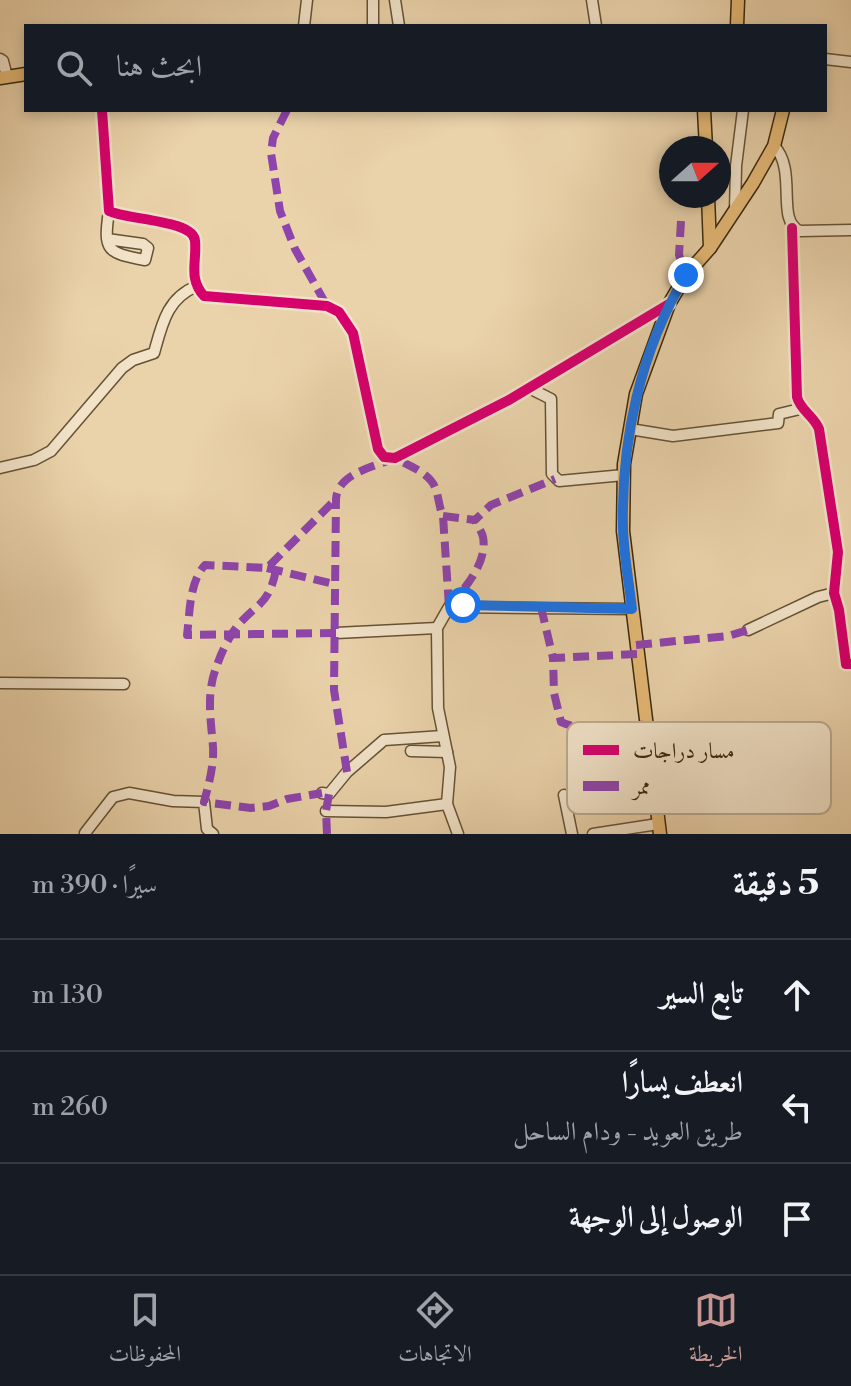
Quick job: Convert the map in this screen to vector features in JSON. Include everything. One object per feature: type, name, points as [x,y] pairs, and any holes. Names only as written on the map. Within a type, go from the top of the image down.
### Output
[{"type":"main road","points":[[737,24],[738,0]]},
{"type":"main road","points":[[3,78],[24,74]]},
{"type":"main road","points":[[704,112],[705,136]]},
{"type":"main road","points":[[645,722],[623,531],[624,475],[636,394],[669,304],[686,275],[710,248],[735,211],[774,146],[782,112]]},
{"type":"main road","points":[[708,208],[710,248]]},
{"type":"street","points":[[304,24],[307,0]]},
{"type":"street","points":[[373,0],[373,24]]},
{"type":"street","points":[[395,0],[399,24]]},
{"type":"street","points":[[592,0],[596,24]]},
{"type":"street","points":[[0,59],[3,61],[3,78]]},
{"type":"street","points":[[827,59],[851,62]]},
{"type":"street","points":[[102,112],[109,211],[107,239]]},
{"type":"street","points":[[735,211],[736,166],[743,112]]},
{"type":"street","points":[[774,146],[787,169],[788,220],[792,228],[797,397],[817,422],[838,552],[834,593],[846,664],[851,664]]},
{"type":"street","points":[[109,211],[124,217],[181,226],[191,231],[196,239],[193,268],[197,286],[204,296],[327,306],[339,312],[353,333],[378,449],[384,457],[395,458],[529,388],[669,304]]},
{"type":"street","points":[[792,228],[800,231],[851,230]]},
{"type":"street","points":[[0,468],[34,460],[51,451],[122,368],[133,360],[154,353],[165,314],[176,297],[197,286]]},
{"type":"street","points":[[529,388],[551,399],[552,474],[555,479],[624,475]]},
{"type":"street","points":[[630,429],[673,436],[693,434],[778,423],[779,414],[804,408]]},
{"type":"street","points":[[748,630],[818,597],[834,593]]},
{"type":"street","points":[[458,834],[447,804],[450,779],[438,708],[437,628],[449,607],[632,609]]},
{"type":"street","points":[[336,633],[437,628]]},
{"type":"street","points":[[0,683],[124,684]]},
{"type":"street","points":[[322,793],[329,794],[347,772],[384,740],[443,736]]},
{"type":"street","points":[[411,751],[447,752]]},
{"type":"street","points":[[85,833],[113,797],[129,793],[173,801],[204,802],[207,829],[213,834]]},
{"type":"street","points":[[326,811],[386,812],[447,804]]},
{"type":"street","points":[[568,814],[572,834]]},
{"type":"street","points":[[593,834],[659,829]]},
{"type":"marked path","points":[[286,112],[273,138],[271,153],[280,211],[295,249],[327,306]]},
{"type":"marked path","points":[[681,221],[679,255],[686,275]]},
{"type":"marked path","points":[[347,772],[334,690],[336,499],[338,490],[350,477],[395,458],[419,471],[433,484],[443,516],[449,607]]},
{"type":"marked path","points":[[443,516],[475,520],[491,505],[555,479]]},
{"type":"marked path","points":[[336,499],[267,568],[205,565],[193,589],[187,635],[336,633]]},
{"type":"marked path","points":[[449,607],[474,575],[482,556],[483,537],[475,520]]},
{"type":"marked path","points":[[267,568],[334,584]]},
{"type":"marked path","points":[[276,570],[270,590],[262,602],[239,624],[229,639],[213,678],[210,707],[213,761],[204,802],[251,808],[322,793]]},
{"type":"marked path","points":[[541,607],[553,658]]},
{"type":"marked path","points":[[636,645],[728,636],[748,630]]},
{"type":"marked path","points":[[567,724],[561,722],[554,693],[553,658],[637,654]]},
{"type":"marked path","points":[[327,834],[329,794]]},
{"type":"cycle path","points":[[102,112],[109,211],[172,225],[192,234],[195,241],[196,283],[204,296],[327,306],[339,312],[353,333],[378,449],[384,457],[395,458],[509,400],[669,304]]},
{"type":"cycle path","points":[[792,228],[797,397],[819,429],[838,552],[834,593],[846,664],[851,664]]},
{"type":"route","points":[[463,605],[632,609],[623,531],[624,464],[636,394],[669,304],[686,275]]}]
